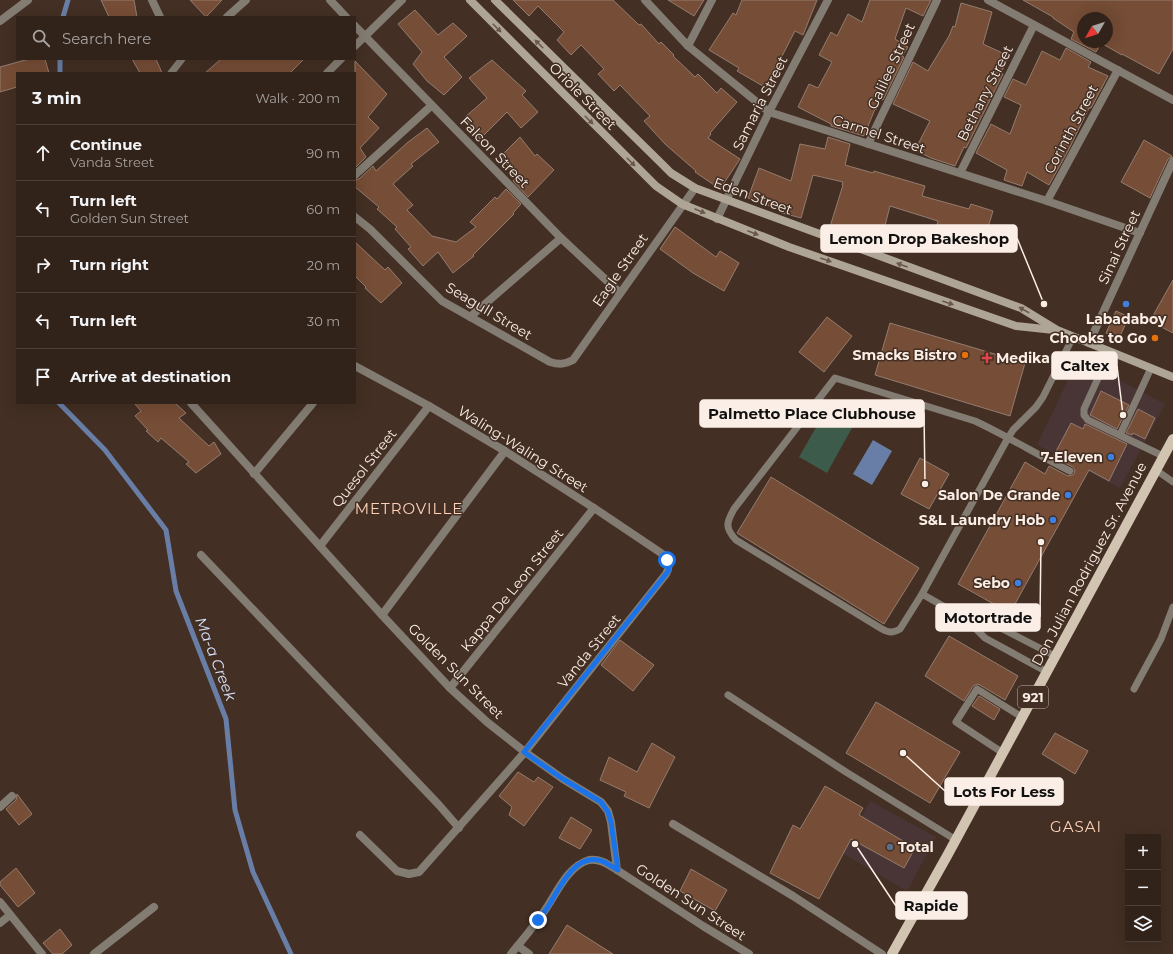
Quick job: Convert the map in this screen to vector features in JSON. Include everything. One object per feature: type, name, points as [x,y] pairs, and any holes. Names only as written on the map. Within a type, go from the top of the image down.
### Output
[{"type":"main road","name":"Oriole Street","points":[[470,0],[656,186],[682,204]]},
{"type":"main road","name":"Eden Street","points":[[495,0],[666,168],[682,181],[695,188],[726,200],[1021,308],[1057,330],[1173,377]]},
{"type":"main road","name":"Eden Street","points":[[682,204],[795,249],[1016,326],[1057,330]]},
{"type":"main road","name":"Don Julian Rodriguez Sr. Avenue","points":[[892,954],[956,840],[1173,439]]},
{"type":"street","points":[[0,21],[28,0]]},
{"type":"street","points":[[152,0],[160,16]]},
{"type":"street","points":[[228,16],[246,0]]},
{"type":"street","points":[[330,0],[345,16]]},
{"type":"street","points":[[356,45],[402,0]]},
{"type":"street","name":"Carmel Street","points":[[645,0],[688,46],[769,112],[1047,201],[1140,233]]},
{"type":"street","points":[[688,46],[712,0]]},
{"type":"street","name":"Samaria Street","points":[[717,218],[769,112],[828,0]]},
{"type":"street","name":"Galilee Street","points":[[868,144],[937,0]]},
{"type":"street","points":[[988,0],[1173,100]]},
{"type":"street","name":"Bethany Street","points":[[960,173],[1034,25]]},
{"type":"street","name":"Falcon Street","points":[[356,27],[431,106],[561,238],[620,293]]},
{"type":"street","points":[[328,72],[340,60]]},
{"type":"street","name":"Corinth Street","points":[[1047,201],[1118,70]]},
{"type":"street","points":[[356,174],[431,106]]},
{"type":"street","name":"Sinai Street","points":[[1089,344],[1173,161]]},
{"type":"street","name":"Eagle Street","points":[[565,364],[573,360],[682,204],[695,188]]},
{"type":"street","name":"Seagull Street","points":[[356,218],[370,229],[442,301],[550,362],[565,364]]},
{"type":"street","points":[[470,317],[561,238]]},
{"type":"street","name":"Waling-Waling Street","points":[[356,367],[429,406],[505,451],[664,555],[669,565]]},
{"type":"street","name":"Golden Sun Street","points":[[192,404],[382,615],[450,688],[487,722],[524,752],[563,779],[601,802],[608,812],[611,822],[618,870],[749,954]]},
{"type":"street","points":[[254,474],[312,404]]},
{"type":"street","name":"Quesol Street","points":[[320,546],[429,406]]},
{"type":"street","points":[[382,615],[505,451]]},
{"type":"street","name":"Kappa De Leon Street","points":[[450,688],[594,508]]},
{"type":"street","points":[[201,555],[319,678],[459,828]]},
{"type":"street","name":"Vanda Street","points":[[360,835],[397,870],[409,874],[419,872],[524,752],[666,574],[669,570],[669,565]]},
{"type":"street","points":[[0,807],[12,796]]},
{"type":"street","points":[[674,824],[793,896],[882,954]]},
{"type":"street","points":[[511,954],[538,920],[558,888],[572,870],[586,861],[599,860],[618,870]]},
{"type":"street","points":[[0,902],[42,954]]},
{"type":"street","points":[[94,954],[154,907]]},
{"type":"street","points":[[0,924],[10,915]]},
{"type":"street","points":[[518,946],[529,954]]},
{"type":"lane","points":[[172,72],[181,60]]},
{"type":"lane","points":[[1070,471],[1008,438],[975,421],[834,378],[734,509],[727,526],[730,533],[736,540],[888,632],[894,632],[900,629],[922,594],[1008,438],[1036,407],[1073,337]]},
{"type":"lane","points":[[1110,352],[1083,412],[1085,417],[1088,420],[1164,456]]},
{"type":"lane","points":[[1120,435],[1151,368]]},
{"type":"lane","points":[[1156,470],[1173,482]]},
{"type":"lane","points":[[922,594],[966,619],[985,638],[1047,672]]},
{"type":"lane","points":[[1134,689],[1158,644],[1173,607]]},
{"type":"lane","points":[[966,619],[993,624],[1055,656]]},
{"type":"lane","points":[[1003,753],[956,722],[977,689],[1022,717]]},
{"type":"lane","points":[[728,696],[846,772],[956,840]]},
{"type":"shaded area","points":[[1078,359],[1165,404],[1120,488],[1037,445]]},
{"type":"shaded area","points":[[870,801],[936,837],[907,891],[842,853]]},
{"type":"green space","points":[[830,403],[857,419],[827,473],[799,457]]},
{"type":"water","points":[[873,440],[892,451],[872,485],[853,474]]},
{"type":"building","points":[[101,0],[134,0],[137,16],[109,16]]},
{"type":"building","points":[[190,0],[222,0],[207,16],[205,16]]},
{"type":"building","points":[[513,0],[613,0],[639,25],[641,24],[659,44],[661,42],[695,77],[698,74],[717,93],[721,88],[737,102],[710,133],[711,134],[708,138],[740,159],[720,189],[695,172],[696,171],[665,144],[644,121],[650,116],[620,85],[614,91],[598,74],[604,69],[581,45],[571,55],[557,40],[564,32],[538,6],[529,16]]},
{"type":"building","points":[[668,0],[704,0],[694,16]]},
{"type":"building","points":[[742,0],[817,0],[803,35],[795,31],[780,60],[784,62],[768,89],[737,71],[739,68],[709,50],[733,13],[736,15]]},
{"type":"building","points":[[870,0],[931,0],[923,16],[906,8],[895,39],[908,47],[902,56],[904,57],[883,100],[880,99],[876,110],[875,109],[864,136],[831,126],[831,124],[798,107],[809,84],[818,88],[832,62],[819,55],[831,32],[837,36],[848,14],[862,22]]},
{"type":"building","points":[[1023,0],[1173,0],[1173,49],[1159,74],[1110,48],[1113,48],[1113,12],[1077,12],[1077,42],[1071,39],[1074,32]]},
{"type":"building","points":[[961,3],[992,12],[983,44],[1009,56],[1001,73],[1003,74],[966,148],[964,147],[955,166],[931,158],[915,150],[930,121],[893,104],[913,62],[928,71],[949,36],[953,26],[955,27]]},
{"type":"building","points":[[415,10],[438,35],[453,23],[467,36],[444,57],[462,77],[444,95],[427,81],[413,64],[422,52],[398,24]]},
{"type":"building","points":[[1066,48],[1091,62],[1088,67],[1108,76],[1091,108],[1089,108],[1049,185],[1027,172],[1022,186],[1004,180],[1007,170],[976,153],[991,124],[1010,134],[1021,105],[1004,97],[1013,79],[1026,85],[1042,51],[1060,60]]},
{"type":"building","points":[[1088,48],[1098,48],[1096,52]]},
{"type":"building","points":[[25,60],[45,60],[49,72],[16,72],[16,87],[0,92],[0,67]]},
{"type":"building","points":[[133,60],[156,60],[162,72],[139,72]]},
{"type":"building","points":[[220,60],[303,60],[291,72],[206,72]]},
{"type":"building","points":[[492,60],[526,91],[522,95],[538,112],[521,128],[507,112],[480,139],[465,117],[487,98],[469,78]]},
{"type":"building","points":[[355,61],[387,94],[368,117],[379,128],[360,148],[366,157],[356,167],[356,72]]},
{"type":"building","points":[[427,128],[439,142],[411,164],[413,166],[393,184],[413,205],[407,210],[432,236],[456,242],[476,227],[470,222],[495,197],[497,199],[506,189],[521,204],[513,213],[514,214],[473,255],[474,256],[453,273],[438,252],[423,266],[408,249],[411,247],[395,229],[397,227],[377,209],[379,207],[356,188],[356,180],[359,179],[373,166],[376,171],[407,143]]},
{"type":"building","points":[[520,137],[535,156],[537,154],[554,170],[528,197],[513,181],[517,176],[500,157]]},
{"type":"building","points":[[828,137],[850,144],[845,165],[873,173],[874,171],[925,186],[922,196],[969,209],[971,204],[993,211],[985,237],[961,229],[957,244],[934,239],[938,221],[890,206],[881,241],[845,231],[844,234],[829,230],[843,182],[813,175],[801,218],[779,212],[780,210],[748,198],[759,168],[791,181],[800,144],[825,149]]},
{"type":"building","points":[[1144,140],[1172,156],[1168,159],[1150,198],[1121,182]]},
{"type":"building","points":[[675,227],[716,257],[720,251],[739,263],[724,291],[693,273],[660,249]]},
{"type":"building","points":[[356,243],[385,270],[388,267],[402,283],[381,303],[365,288],[366,287],[356,277]]},
{"type":"building","points":[[1173,280],[1173,333],[1150,321]]},
{"type":"building","points":[[1116,311],[1129,317],[1119,338],[1106,333]]},
{"type":"building","points":[[827,317],[852,336],[824,372],[799,352]]},
{"type":"building","points":[[890,323],[1025,363],[1010,416],[875,375]]},
{"type":"building","points":[[1101,391],[1129,405],[1117,429],[1090,415]]},
{"type":"building","points":[[135,404],[176,404],[186,413],[179,418],[209,446],[214,442],[221,454],[196,473],[186,464],[189,462],[161,438],[158,442],[146,431],[148,430],[135,416],[141,411]]},
{"type":"building","points":[[1138,409],[1155,418],[1145,439],[1133,433],[1132,435],[1126,433]]},
{"type":"building","points":[[1071,423],[1083,429],[1085,424],[1127,444],[1109,481],[1089,470],[1010,613],[958,584],[1025,462],[1045,474],[1049,466],[1068,476],[1074,474],[1075,470],[1073,467],[1053,457]]},
{"type":"building","points":[[920,458],[949,474],[929,509],[901,494]]},
{"type":"building","points":[[771,477],[919,568],[884,624],[737,533]]},
{"type":"building","points":[[949,636],[1018,676],[1005,700],[977,684],[973,686],[964,701],[925,676]]},
{"type":"building","points":[[620,640],[654,665],[633,691],[601,665]]},
{"type":"building","points":[[979,696],[1000,709],[994,720],[972,706]]},
{"type":"building","points":[[876,702],[960,752],[930,803],[846,753]]},
{"type":"building","points":[[1055,733],[1088,751],[1075,774],[1042,754]]},
{"type":"building","points":[[652,743],[675,757],[649,808],[624,796],[626,792],[600,780],[609,757],[637,772]]},
{"type":"building","points":[[518,772],[534,782],[538,777],[553,787],[524,826],[509,815],[512,807],[499,796]]},
{"type":"building","points":[[825,786],[863,808],[859,815],[915,848],[904,868],[851,839],[819,899],[770,873],[793,825],[800,829]]},
{"type":"building","points":[[17,794],[32,814],[19,825],[6,809],[16,800]]},
{"type":"building","points":[[571,817],[592,830],[580,849],[559,838]]},
{"type":"building","points":[[16,868],[35,893],[18,907],[0,885],[0,882]]},
{"type":"building","points":[[691,869],[727,890],[715,911],[680,891]]},
{"type":"building","points":[[567,925],[613,954],[549,954]]},
{"type":"building","points":[[60,929],[72,945],[62,954],[53,954],[43,943]]},
{"type":"waterway","name":"Ma-a Creek","points":[[63,16],[68,0]]},
{"type":"waterway","name":"Ma-a Creek","points":[[60,60],[60,72]]},
{"type":"waterway","name":"Ma-a Creek","points":[[60,404],[105,450],[166,530],[176,591],[226,719],[235,810],[253,872],[291,954]]},
{"type":"place","name":"Lemon Drop Bakeshop","points":[[1044,304]]},
{"type":"place","name":"Labadaboy","points":[[1126,304]]},
{"type":"place","name":"Chooks to Go","points":[[1155,338]]},
{"type":"place","name":"Smacks Bistro","points":[[965,355]]},
{"type":"place","name":"Medika","points":[[987,358]]},
{"type":"place","name":"Caltex","points":[[1123,415]]},
{"type":"place","name":"7-Eleven","points":[[1111,457]]},
{"type":"place","name":"Palmetto Place Clubhouse","points":[[925,484]]},
{"type":"place","name":"Salon De Grande","points":[[1068,495]]},
{"type":"place","name":"S&L Laundry Hob","points":[[1053,520]]},
{"type":"place","name":"Motortrade","points":[[1041,542]]},
{"type":"place","name":"Sebo","points":[[1018,583]]},
{"type":"place","name":"Lots For Less","points":[[903,753]]},
{"type":"place","name":"Rapide","points":[[855,844]]},
{"type":"place","name":"Total","points":[[890,847]]},
{"type":"district","name":"METROVILLE","points":[[409,508]]},
{"type":"district","name":"GASAI","points":[[1076,826]]},
{"type":"route","points":[[538,920],[558,888],[572,870],[581,863],[590,860],[599,860],[618,870],[611,822],[608,812],[601,802],[563,779],[524,752],[669,570],[667,560]]}]
